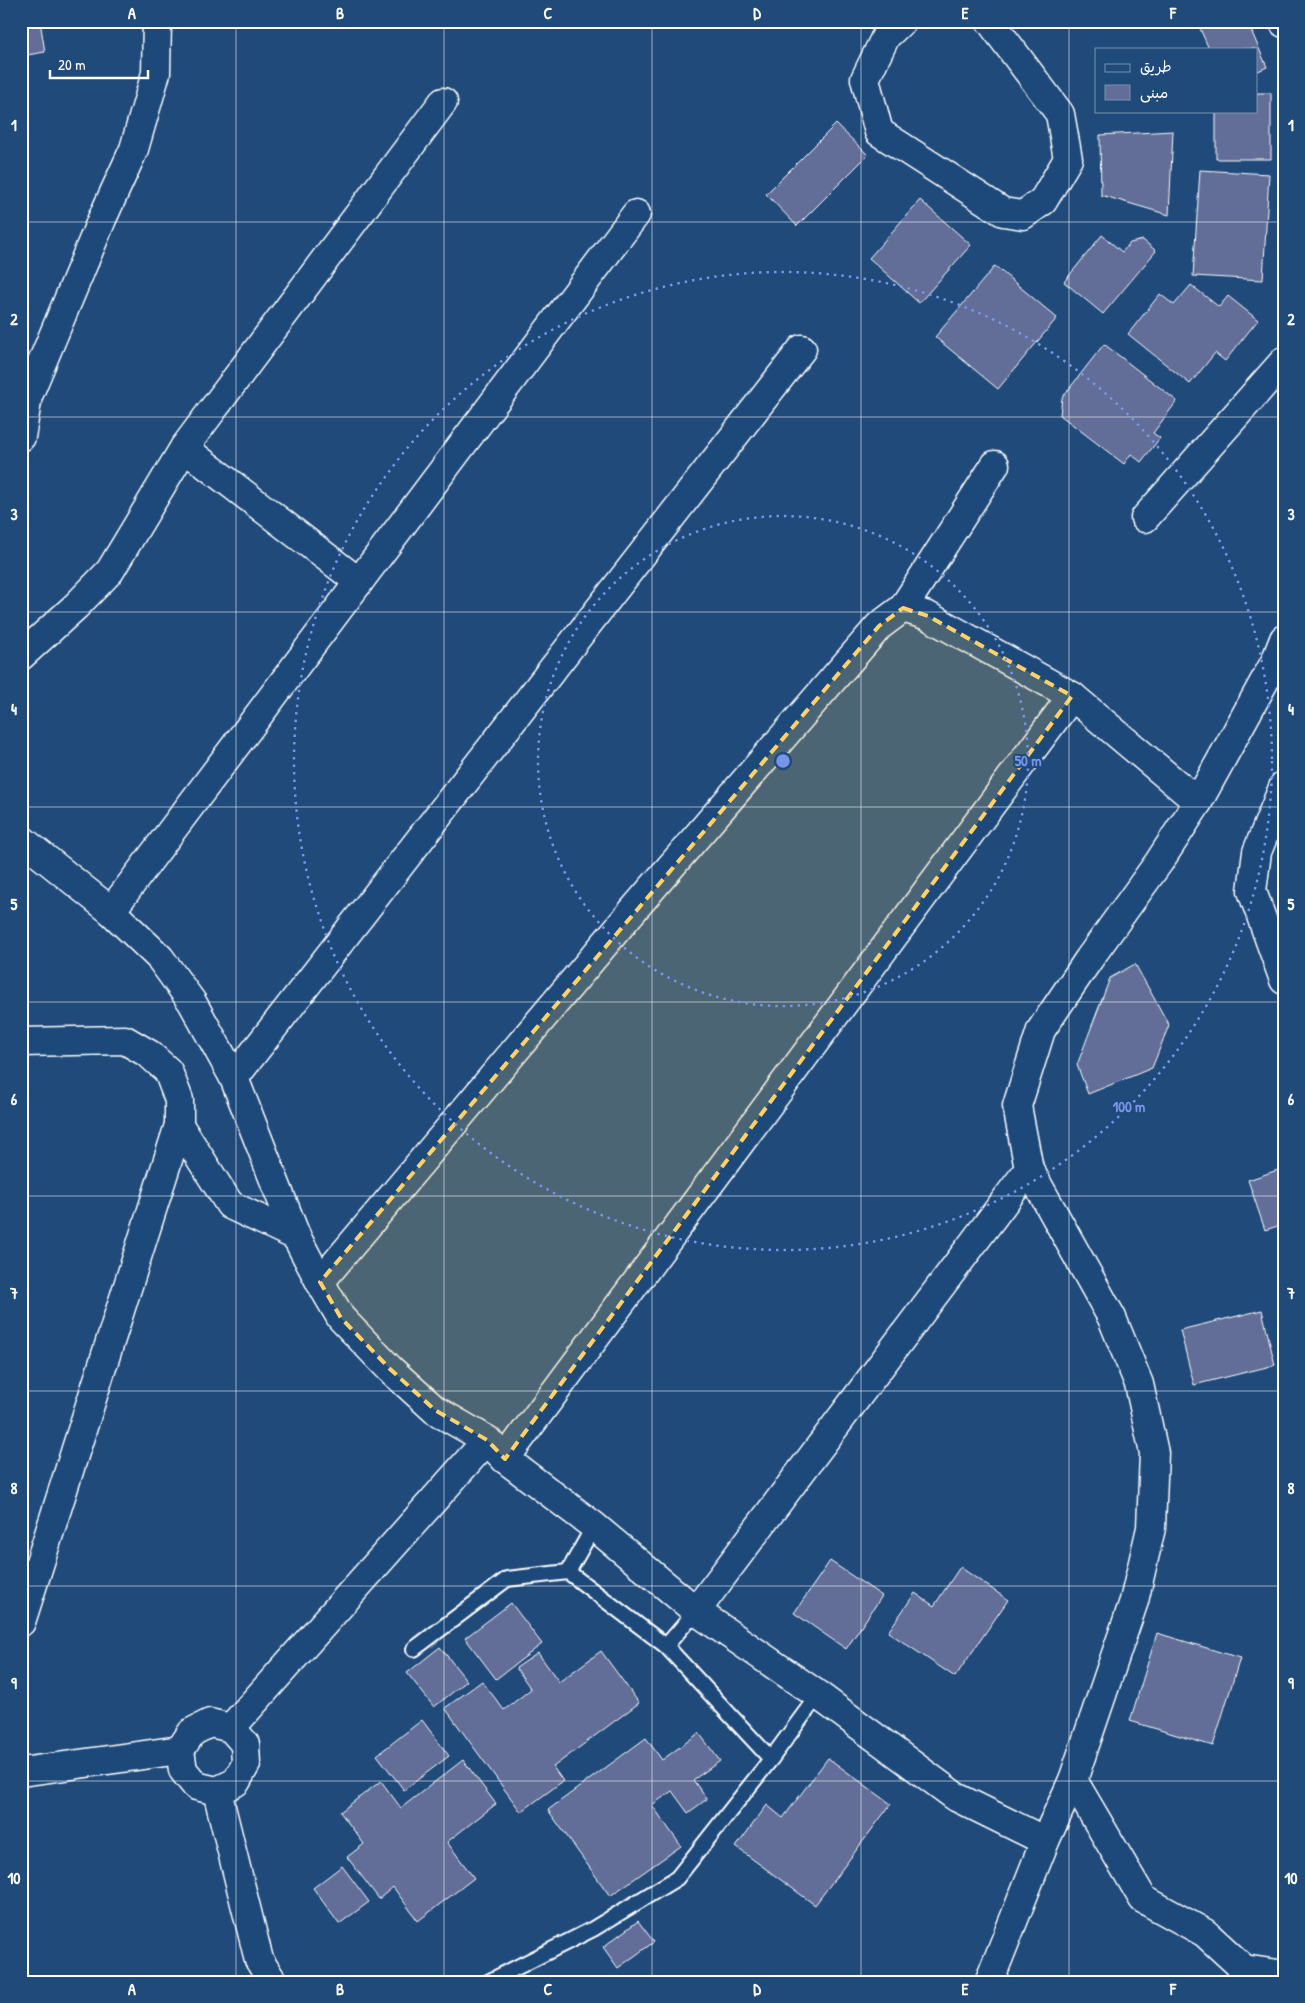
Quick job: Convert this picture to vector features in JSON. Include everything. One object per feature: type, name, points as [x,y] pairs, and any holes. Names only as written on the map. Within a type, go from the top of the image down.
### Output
[{"type":"street","points":[[21,437],[28,396],[102,219],[134,149],[156,72],[158,21]]},
{"type":"street","points":[[902,21],[886,36],[865,79],[879,132],[1003,212],[1023,215],[1043,201],[1068,158],[1060,114],[990,21]]},
{"type":"street","points":[[21,656],[76,606],[110,571],[184,448],[443,102]]},
{"type":"street","points":[[112,911],[636,214]]},
{"type":"street","points":[[234,1078],[802,348]]},
{"type":"street","points":[[1144,518],[1284,361]]},
{"type":"street","points":[[184,448],[359,582]]},
{"type":"street","points":[[320,1282],[655,886],[879,626],[903,608],[995,465]]},
{"type":"street","points":[[903,608],[928,616],[1072,696],[1198,802]]},
{"type":"street","points":[[989,1982],[1045,1841],[1073,1780],[1134,1601],[1151,1528],[1154,1453],[1139,1384],[1112,1318],[1028,1169],[1017,1106],[1041,1030],[1198,802],[1281,660]]},
{"type":"street","points":[[231,1728],[496,1449],[1072,696]]},
{"type":"street","points":[[1284,785],[1257,852],[1252,891],[1284,980]]},
{"type":"street","points":[[21,839],[112,911],[160,958],[192,1002],[234,1078],[296,1236],[320,1282],[341,1318],[390,1369],[435,1410],[496,1449],[594,1526],[696,1611],[818,1695],[956,1797],[1045,1841]]},
{"type":"street","points":[[21,1622],[179,1125],[179,1100],[168,1070],[149,1054],[125,1040],[23,1048]]},
{"type":"street","points":[[179,1125],[230,1205],[296,1236]]},
{"type":"street","points":[[696,1611],[1028,1169]]},
{"type":"street","points":[[210,1723],[231,1728],[244,1744],[246,1764],[236,1782],[217,1791],[196,1786],[183,1770],[180,1750],[192,1732],[210,1723]]},
{"type":"street","points":[[21,1772],[180,1750]]},
{"type":"street","points":[[1073,1780],[1142,1899],[1205,1933],[1244,1969],[1284,1975]]},
{"type":"street","points":[[217,1791],[259,1960],[273,1982]]},
{"type":"lane","points":[[568,1572],[594,1526]]},
{"type":"lane","points":[[414,1649],[507,1579],[568,1572],[666,1646],[771,1759]]},
{"type":"lane","points":[[666,1646],[696,1611]]},
{"type":"lane","points":[[488,1982],[593,1929],[677,1878],[771,1759],[818,1695]]},
{"type":"highlighted area","points":[[903,608],[928,616],[1072,696],[505,1459],[487,1440],[435,1410],[390,1369],[341,1318],[320,1282],[879,626]]},
{"type":"building","points":[[21,21],[40,21],[45,52],[21,56]]},
{"type":"building","points":[[1205,21],[1247,21],[1267,67],[1258,71],[1258,48],[1209,48],[1198,24]]},
{"type":"building","points":[[1258,93],[1271,93],[1271,159],[1216,159],[1216,112],[1258,112]]},
{"type":"building","points":[[836,124],[868,155],[797,226],[766,194]]},
{"type":"building","points":[[1173,131],[1169,215],[1101,195],[1100,135]]},
{"type":"building","points":[[1200,170],[1269,174],[1263,280],[1193,276]]},
{"type":"building","points":[[920,200],[971,245],[919,303],[869,258]]},
{"type":"building","points":[[1102,235],[1122,252],[1130,243],[1143,240],[1156,251],[1103,314],[1064,282]]},
{"type":"building","points":[[995,266],[1057,318],[998,389],[935,337]]},
{"type":"building","points":[[1191,285],[1219,307],[1228,296],[1258,320],[1225,361],[1215,353],[1190,384],[1128,334],[1160,294],[1174,305]]},
{"type":"building","points":[[1104,344],[1177,401],[1153,433],[1160,438],[1141,462],[1131,454],[1124,464],[1060,415],[1062,398]]},
{"type":"building","points":[[1135,964],[1169,1025],[1152,1068],[1088,1094],[1077,1065],[1110,978]]},
{"type":"building","points":[[1284,1168],[1284,1224],[1265,1230],[1248,1180]]},
{"type":"building","points":[[1262,1310],[1275,1365],[1194,1385],[1180,1330]]},
{"type":"building","points":[[830,1561],[882,1596],[846,1649],[794,1613]]},
{"type":"building","points":[[960,1567],[1008,1600],[955,1677],[888,1632],[915,1593],[934,1606]]},
{"type":"building","points":[[511,1603],[542,1644],[496,1679],[465,1638]]},
{"type":"building","points":[[1157,1633],[1240,1658],[1213,1746],[1130,1721]]},
{"type":"building","points":[[440,1647],[467,1681],[434,1707],[407,1673]]},
{"type":"building","points":[[601,1651],[639,1703],[553,1767],[563,1781],[521,1812],[445,1708],[482,1681],[504,1710],[531,1689],[516,1668],[538,1653],[559,1682]]},
{"type":"building","points":[[422,1720],[449,1756],[404,1790],[377,1755]]},
{"type":"building","points":[[699,1733],[720,1761],[693,1780],[707,1799],[688,1813],[672,1791],[652,1805],[681,1846],[610,1896],[548,1810],[646,1738],[662,1760]]},
{"type":"building","points":[[828,1758],[891,1804],[815,1905],[736,1847],[767,1805],[783,1818]]},
{"type":"building","points":[[463,1760],[496,1804],[447,1842],[474,1878],[418,1921],[393,1887],[379,1899],[347,1857],[364,1844],[340,1812],[381,1781],[401,1808]]},
{"type":"building","points":[[342,1866],[369,1902],[339,1924],[313,1888]]},
{"type":"building","points":[[638,1921],[654,1942],[618,1968],[603,1947]]}]
